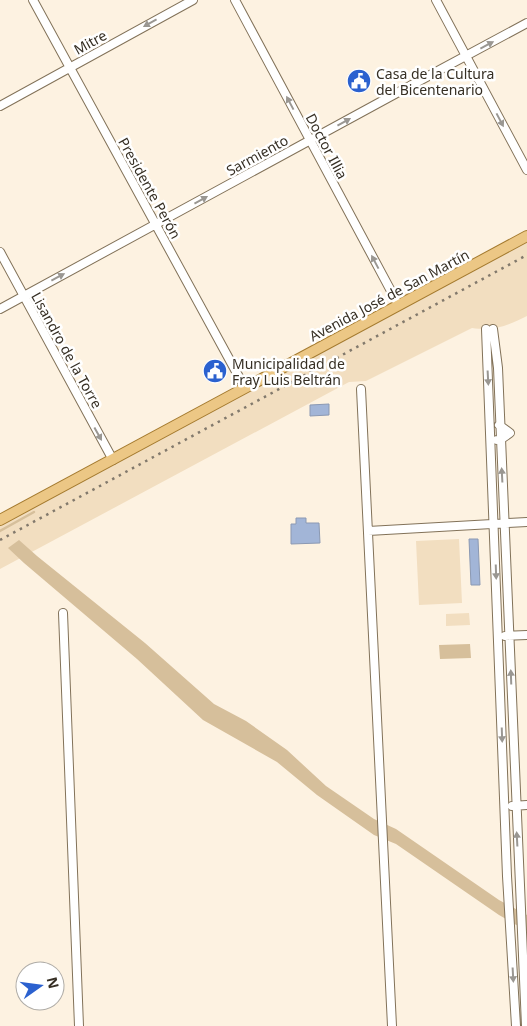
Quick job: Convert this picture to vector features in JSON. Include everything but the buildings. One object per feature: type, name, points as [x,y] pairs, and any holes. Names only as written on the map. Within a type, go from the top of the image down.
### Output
[{"type":"main road","name":"Avenida José de San Martín","points":[[0,520],[527,236]]},
{"type":"street","name":"Presidente Perón","points":[[33,0],[245,388]]},
{"type":"street","name":"Mitre","points":[[0,106],[193,0]]},
{"type":"street","name":"Doctor Illia","points":[[235,0],[398,304]]},
{"type":"street","points":[[436,0],[527,170]]},
{"type":"street","name":"Sarmiento","points":[[0,309],[527,23]]},
{"type":"street","name":"Lisandro de la Torre","points":[[0,252],[113,460]]},
{"type":"street","points":[[500,425],[498,368],[489,329],[490,441],[507,876],[516,1026]]},
{"type":"street","points":[[361,390],[392,1026]]},
{"type":"street","points":[[490,426],[500,425],[510,433],[500,440],[490,441]]},
{"type":"street","points":[[500,440],[516,806],[523,875],[526,1026]]},
{"type":"street","points":[[368,531],[527,522]]},
{"type":"street","points":[[63,613],[79,1026]]},
{"type":"street","points":[[498,636],[527,635]]},
{"type":"street","points":[[505,806],[527,805]]},
{"type":"street","points":[[507,876],[523,875]]},
{"type":"shaded area","points":[[527,236],[527,316],[501,327],[487,329],[472,328],[366,381],[349,382],[0,569],[0,520]]},
{"type":"shaded area","points":[[459,539],[462,603],[419,605],[416,541]]},
{"type":"shaded area","points":[[19,540],[145,643],[214,704],[246,721],[287,750],[326,786],[374,819],[396,829],[499,900],[527,915],[527,931],[499,915],[396,844],[374,835],[317,795],[277,762],[203,720],[137,659],[8,548]]},
{"type":"shaded area","points":[[469,613],[470,625],[446,626],[446,614]]},
{"type":"shaded area","points":[[470,644],[471,658],[440,659],[439,645]]},
{"type":"waterway","points":[[0,531],[34,512]]},
{"type":"railway","points":[[0,540],[527,255]]},
{"type":"place","name":"Casa de la Cultura del Bicentenario","points":[[359,81]]},
{"type":"place","name":"Municipalidad de Fray Luis Beltrán","points":[[215,371]]}]
